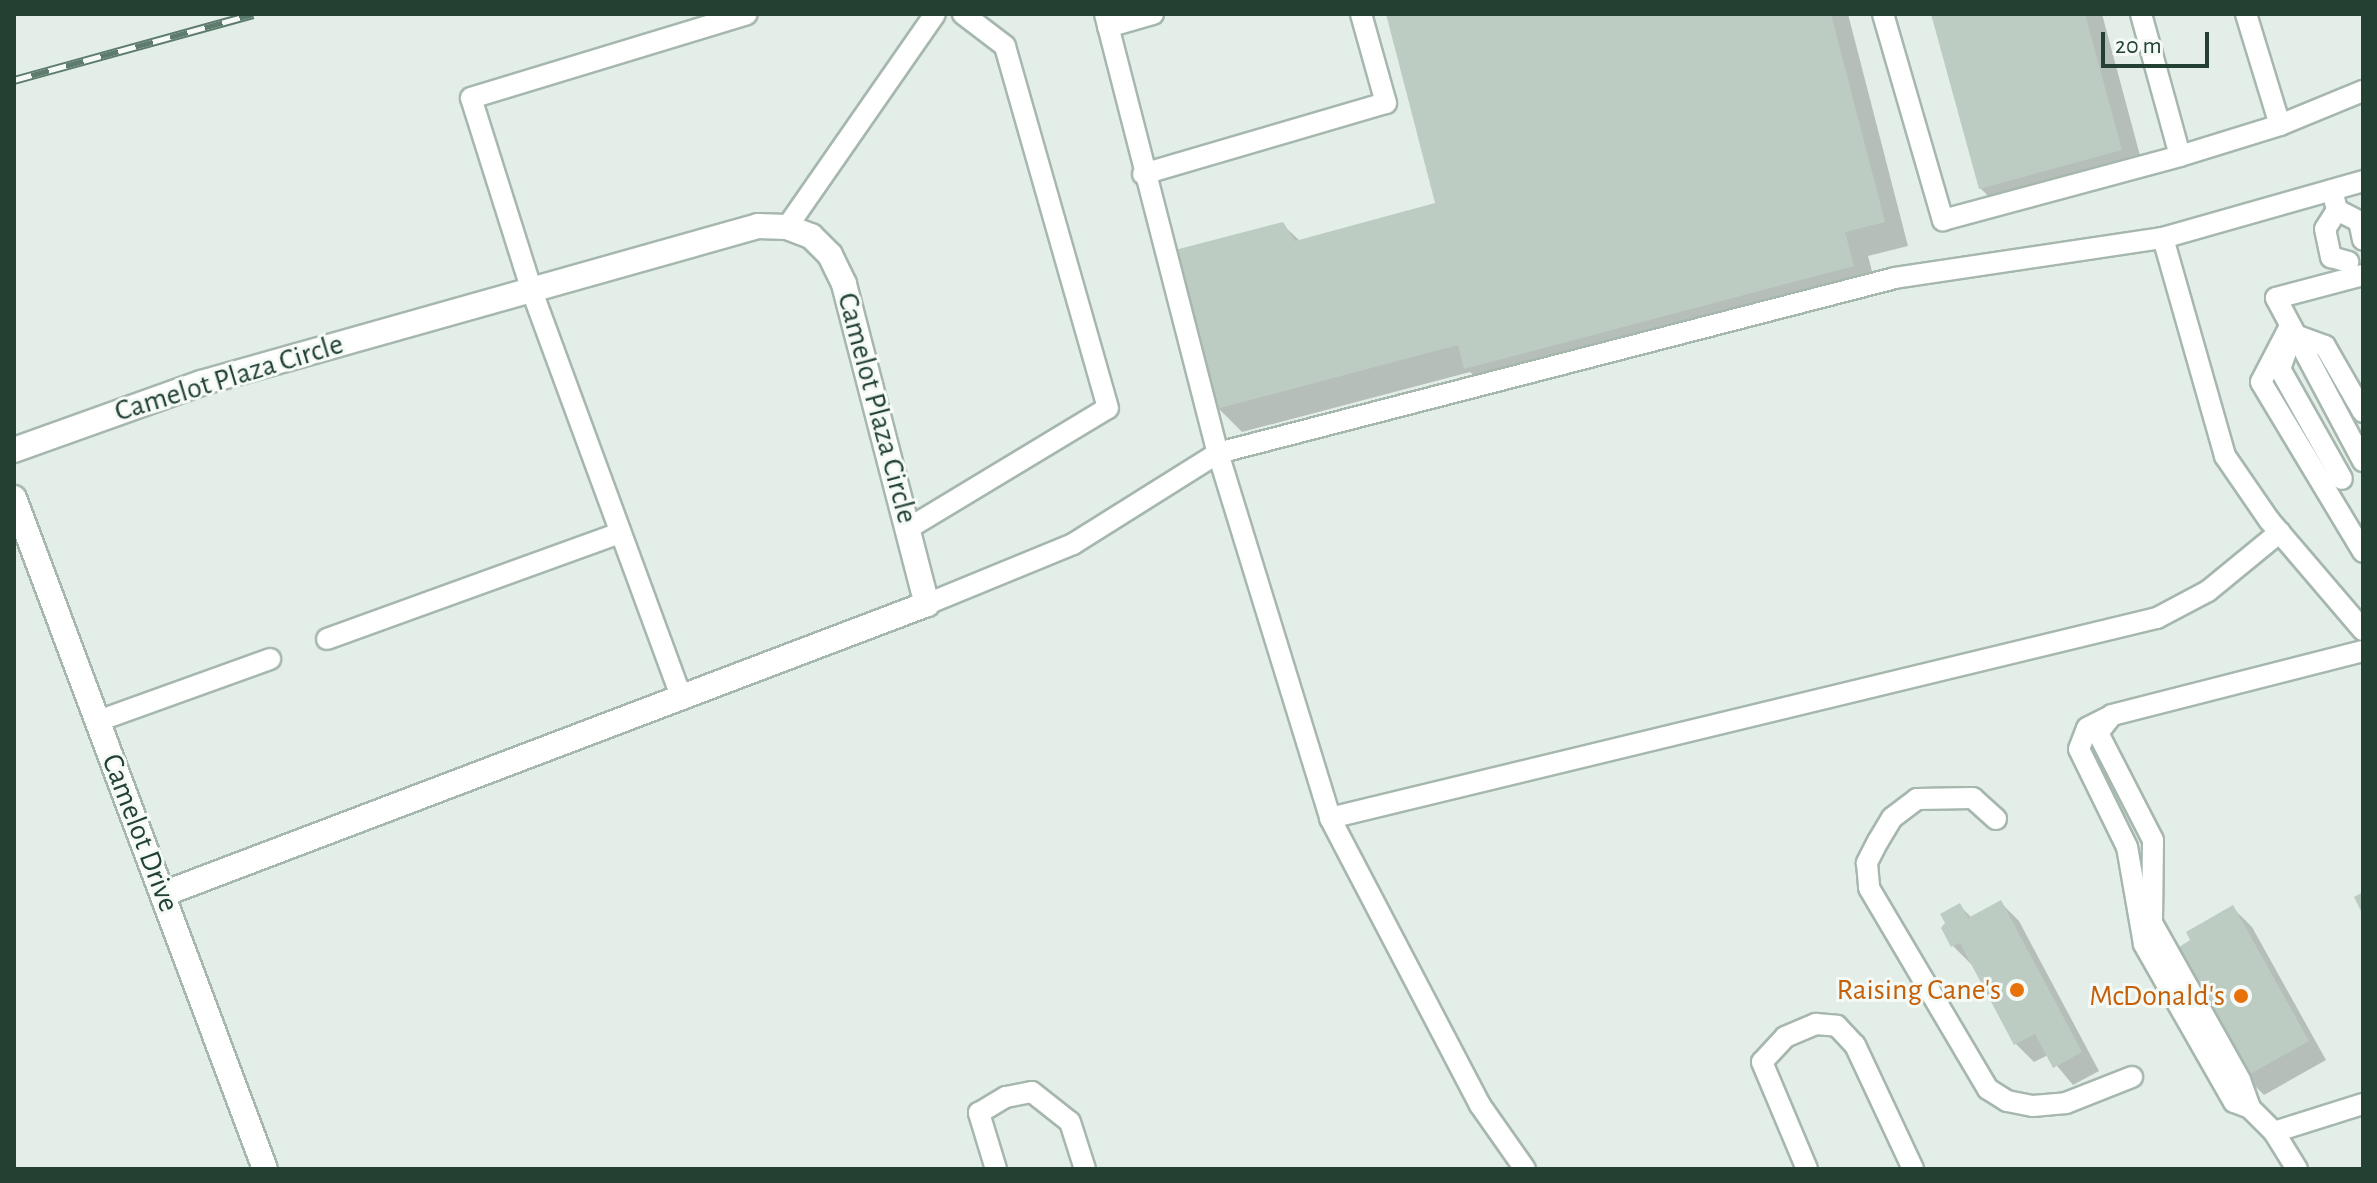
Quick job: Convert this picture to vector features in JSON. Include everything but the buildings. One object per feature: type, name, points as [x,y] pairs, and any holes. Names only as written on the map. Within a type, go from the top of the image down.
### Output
[{"type":"street","name":"Camelot Plaza Circle","points":[[14,450],[201,383],[724,233],[787,227],[811,236],[830,255],[844,284],[927,604]]},
{"type":"street","name":"Camelot Drive","points":[[14,498],[265,1169]]},
{"type":"street","points":[[163,894],[927,604]]},
{"type":"lane","points":[[682,699],[531,288],[471,98],[747,14]]},
{"type":"lane","points":[[787,227],[935,14]]},
{"type":"lane","points":[[909,528],[1108,408],[1005,46],[963,14]]},
{"type":"lane","points":[[1153,14],[1106,20],[1143,174],[1218,453],[1330,818],[1480,1105],[1525,1169]]},
{"type":"lane","points":[[1143,174],[1386,103],[1361,14]]},
{"type":"lane","points":[[1883,14],[1943,220],[2180,156],[2280,125],[2363,91]]},
{"type":"lane","points":[[2141,14],[2180,156]]},
{"type":"lane","points":[[2246,14],[2280,125]]},
{"type":"lane","points":[[927,604],[1073,544],[1218,453],[1895,278],[2163,238],[2335,200],[2363,181]]},
{"type":"lane","points":[[2335,200],[2359,221],[2363,240]]},
{"type":"lane","points":[[2335,200],[2325,229],[2331,257],[2356,266]]},
{"type":"lane","points":[[2163,238],[2225,456],[2280,532],[2363,630]]},
{"type":"lane","points":[[2356,266],[2276,298],[2363,461]]},
{"type":"lane","points":[[2291,330],[2325,346],[2363,412]]},
{"type":"lane","points":[[2291,330],[2280,369],[2342,479]]},
{"type":"lane","points":[[2291,330],[2261,382],[2363,552]]},
{"type":"lane","points":[[1330,818],[2157,618],[2208,591],[2280,532]]},
{"type":"lane","points":[[327,639],[620,533]]},
{"type":"lane","points":[[2297,1169],[2274,1132],[2250,1108],[2234,1102],[2144,944],[2127,847],[2079,749],[2087,728],[2112,715],[2363,651]]},
{"type":"lane","points":[[98,721],[270,659]]},
{"type":"lane","points":[[1996,819],[1973,798],[1917,799],[1892,818],[1878,841],[1867,863],[1869,888],[1988,1089],[2007,1101],[2033,1106],[2066,1103],[2132,1077]]},
{"type":"lane","points":[[1807,1169],[1762,1062],[1785,1037],[1816,1024],[1837,1026],[1855,1045],[1913,1169]]},
{"type":"lane","points":[[996,1169],[979,1113],[1006,1097],[1032,1092],[1070,1122],[1085,1169]]},
{"type":"lane","points":[[2274,1132],[2363,1104]]},
{"type":"railway","points":[[14,80],[253,14]]},
{"type":"place","name":"Raising Cane's","points":[[2017,990]]},
{"type":"place","name":"McDonald's","points":[[2241,996]]}]
